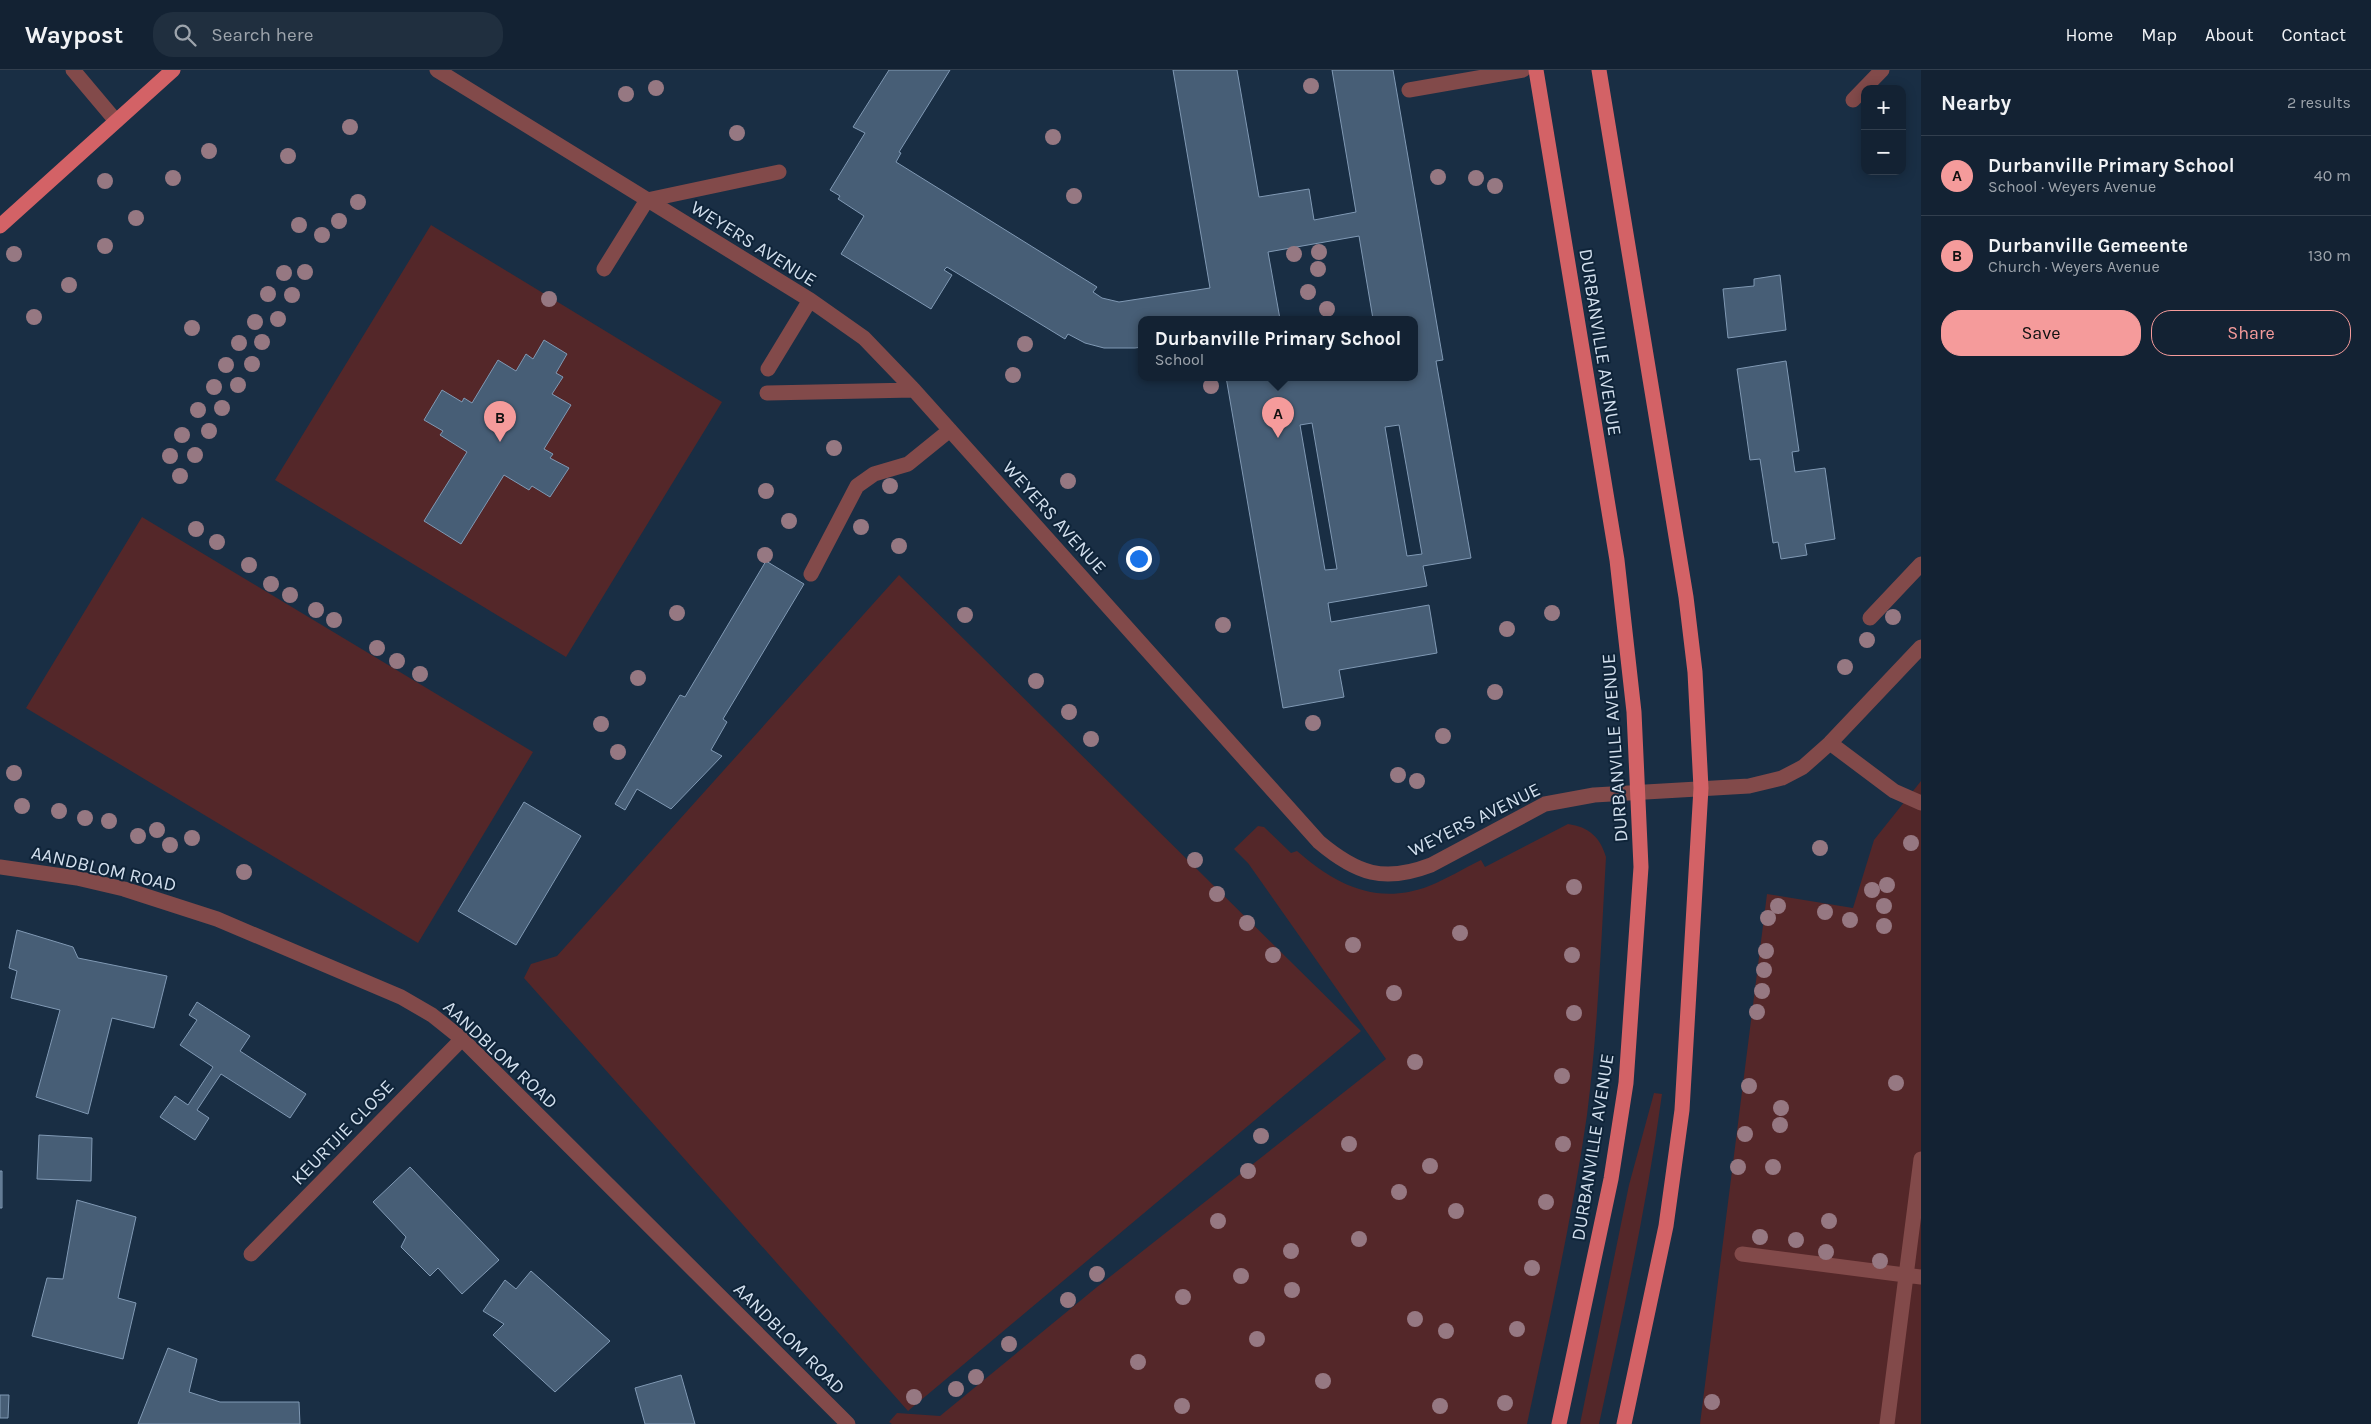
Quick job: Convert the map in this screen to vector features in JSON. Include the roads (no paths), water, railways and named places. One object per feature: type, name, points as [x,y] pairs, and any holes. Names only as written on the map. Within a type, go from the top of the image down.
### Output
[{"type":"main road","points":[[0,226],[174,70]]},
{"type":"main road","name":"DURBANVILLE AVENUE","points":[[1536,70],[1617,560],[1634,712],[1641,867],[1626,1083],[1609,1188],[1559,1424]]},
{"type":"main road","points":[[1599,70],[1686,597],[1694,672],[1701,788],[1682,1110],[1666,1226],[1624,1424]]},
{"type":"street","points":[[73,70],[116,121]]},
{"type":"street","name":"WEYERS AVENUE","points":[[437,70],[810,300],[864,338],[914,390],[1313,835],[1340,860],[1359,869],[1380,875],[1402,874],[1431,865],[1545,804],[1583,796],[1749,786],[1782,778],[1803,767],[1830,743],[1921,646]]},
{"type":"street","points":[[1409,90],[1524,70]]},
{"type":"street","points":[[1853,100],[1882,70]]},
{"type":"street","points":[[604,269],[647,200],[779,172]]},
{"type":"street","points":[[768,369],[810,300]]},
{"type":"street","points":[[767,393],[914,390]]},
{"type":"street","points":[[811,574],[857,486],[874,474],[908,464],[950,430]]},
{"type":"street","points":[[1870,618],[1921,564]]},
{"type":"street","points":[[1830,743],[1894,791],[1921,803]]},
{"type":"street","name":"AANDBLOM ROAD","points":[[0,867],[77,878],[124,889],[218,919],[401,997],[432,1015],[462,1039],[848,1424]]},
{"type":"street","name":"KEURTJIE CLOSE","points":[[251,1254],[462,1039]]},
{"type":"street","points":[[1887,1424],[1921,1159]]},
{"type":"street","points":[[1742,1254],[1921,1276]]},
{"type":"place","name":"Durbanville Primary School","points":[[1278,438]]},
{"type":"place","name":"Durbanville Gemeente","points":[[500,442]]}]
